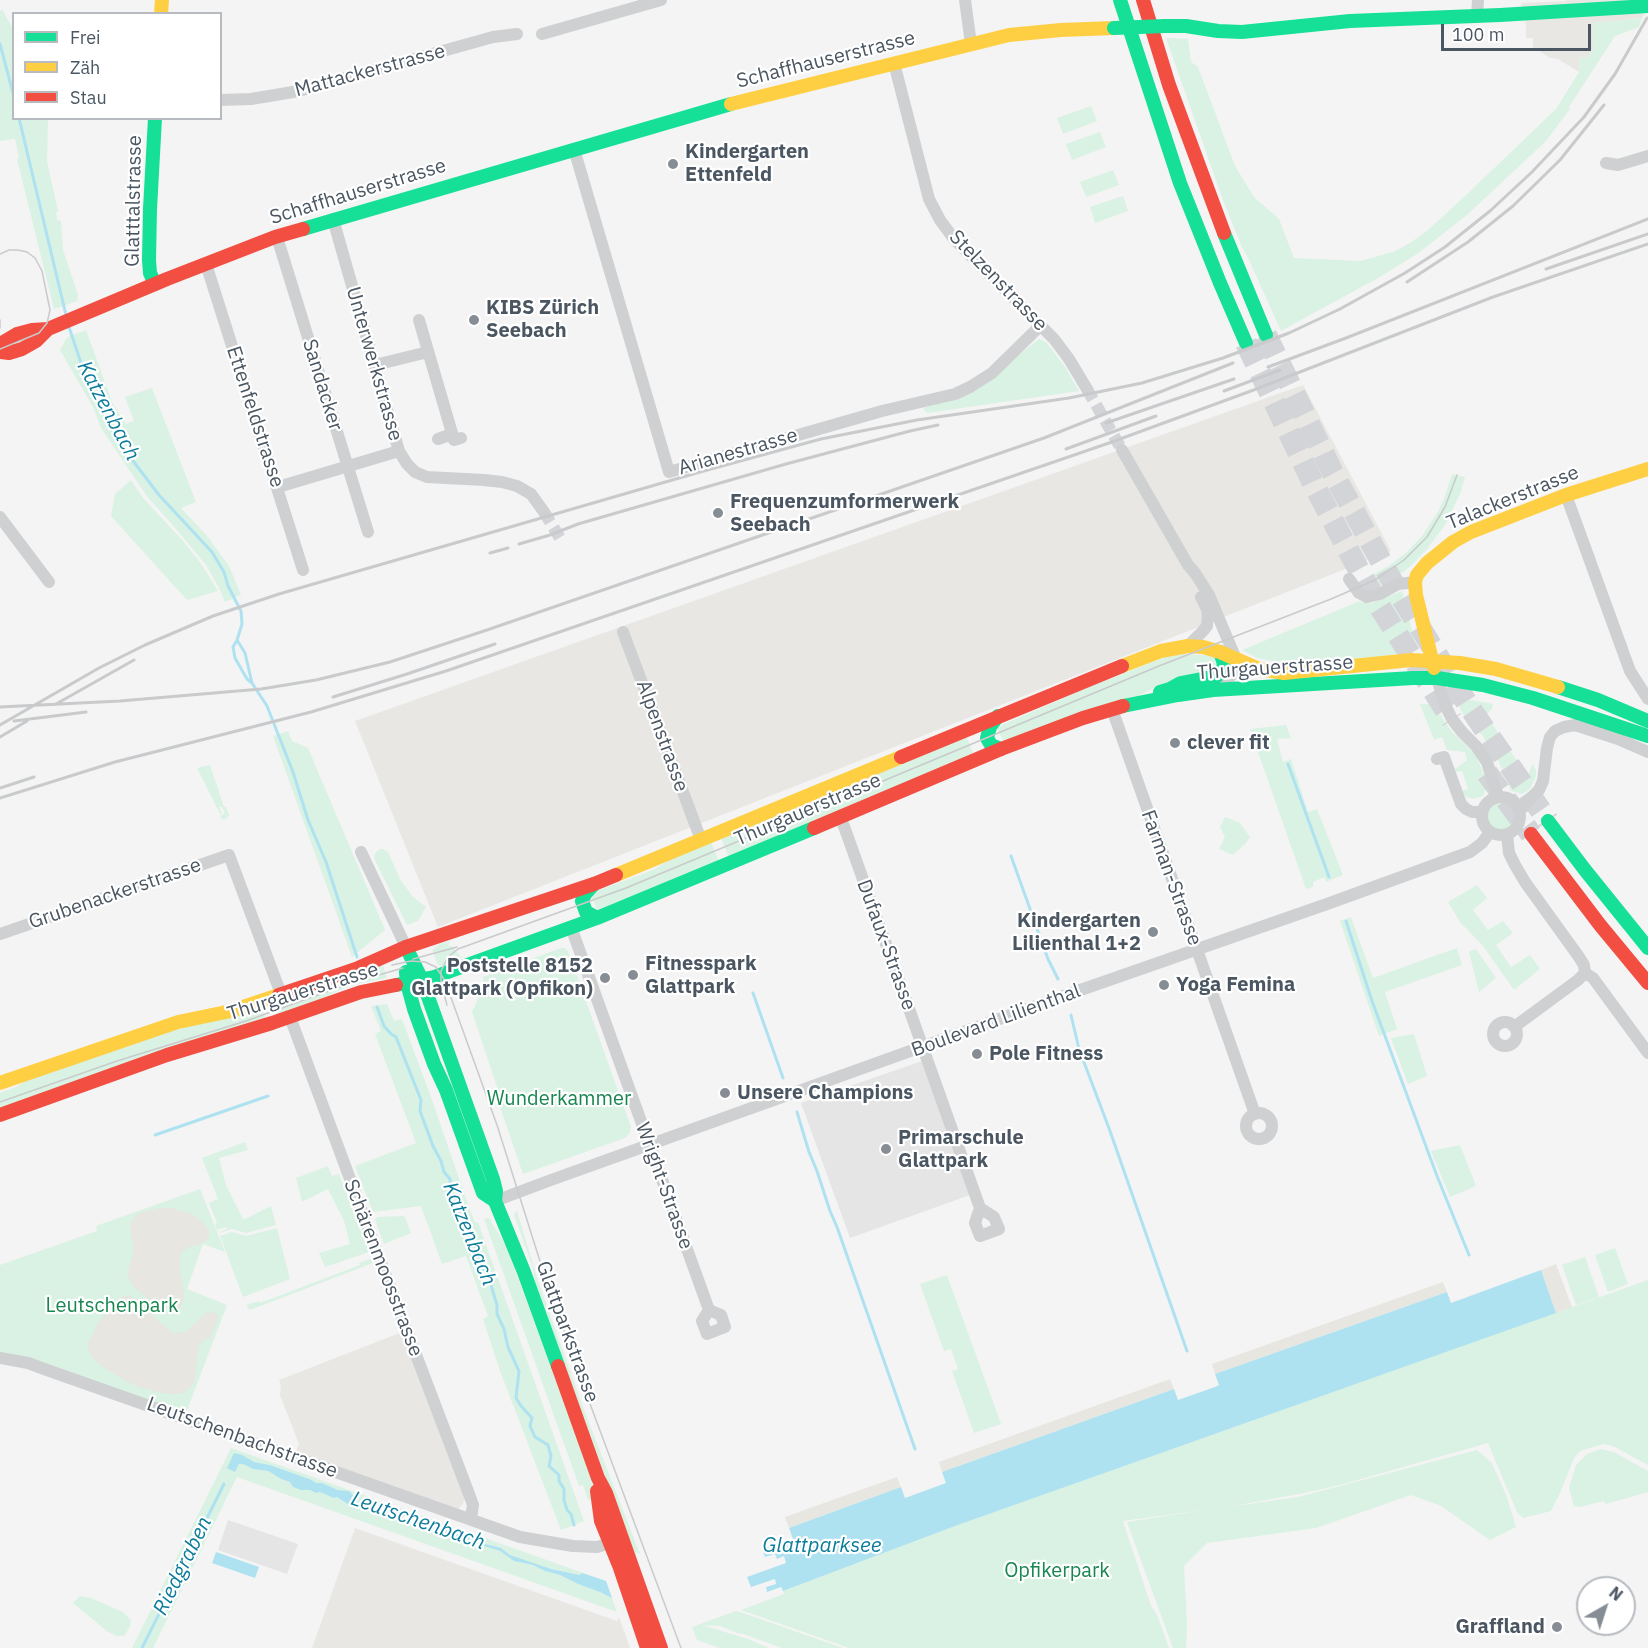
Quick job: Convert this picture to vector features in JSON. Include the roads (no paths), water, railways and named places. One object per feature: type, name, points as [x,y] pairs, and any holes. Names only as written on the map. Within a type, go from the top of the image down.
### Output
[{"type":"main road","points":[[1120,0],[1180,183],[1246,343]]},
{"type":"main road","points":[[1143,0],[1169,86],[1201,175],[1266,335]]},
{"type":"main road","name":"Schaffhauserstrasse","points":[[0,344],[16,334],[54,326],[206,264],[333,219],[718,107],[1018,34],[1165,26],[1242,32],[1350,21],[1648,6]]},
{"type":"main road","name":"Glatttalstrasse","points":[[155,120],[149,260],[150,273],[155,284]]},
{"type":"main road","name":"Schaffhauserstrasse","points":[[0,352],[9,353],[22,349],[54,326]]},
{"type":"main road","name":"Talackerstrasse","points":[[1415,582],[1420,570],[1442,550],[1471,532],[1566,495],[1648,469]]},
{"type":"main road","points":[[1415,582],[1416,596],[1437,678]]},
{"type":"main road","name":"Thurgauerstrasse","points":[[0,1083],[177,1022],[231,1011],[356,969],[406,947],[594,884],[998,716],[1161,651],[1188,646],[1203,647],[1266,670],[1284,673],[1390,661],[1432,660],[1477,665],[1577,693],[1648,721]]},
{"type":"main road","points":[[1143,702],[1154,694],[1181,683],[1217,676],[1223,668],[1224,661],[1220,652]]},
{"type":"main road","name":"Thurgauerstrasse","points":[[0,1115],[167,1055],[290,1017],[361,992],[422,980],[597,918],[1001,749],[1112,709],[1213,690],[1437,678],[1483,685],[1533,698],[1648,736]]},
{"type":"main road","points":[[998,716],[990,727],[987,738],[991,745],[1001,749]]},
{"type":"main road","points":[[1548,821],[1648,948]]},
{"type":"main road","points":[[1531,834],[1600,925],[1648,983]]},
{"type":"main road","points":[[594,884],[585,894],[582,905],[588,915],[597,918]]},
{"type":"main road","name":"Glattparkstrasse","points":[[406,947],[422,980],[493,1179],[496,1191],[495,1201],[524,1272],[598,1478],[596,1488],[601,1521],[616,1541],[661,1648]]},
{"type":"main road","name":"Glattparkstrasse","points":[[406,947],[407,983],[414,1009],[483,1193],[495,1201]]},
{"type":"main road","name":"Glattparkstrasse","points":[[616,1541],[647,1648]]},
{"type":"street","points":[[542,34],[661,0]]},
{"type":"street","points":[[965,0],[971,44]]},
{"type":"street","points":[[1477,16],[1478,0]]},
{"type":"street","name":"Mattackerstrasse","points":[[222,100],[251,99],[299,91],[493,37],[517,34]]},
{"type":"street","name":"Stelzenstrasse","points":[[894,63],[929,199],[939,220],[954,239],[1064,352],[1087,389]]},
{"type":"street","name":"Arianestrasse","points":[[574,149],[669,472],[882,411],[955,394],[992,373],[1041,326]]},
{"type":"street","points":[[1606,163],[1618,165],[1648,156]]},
{"type":"street","name":"Unterwerkstrasse","points":[[333,219],[399,451],[407,465],[415,472],[427,477],[484,480],[517,486],[531,494],[544,512]]},
{"type":"street","name":"Sandacker","points":[[277,237],[368,532]]},
{"type":"street","name":"Ettenfeldstrasse","points":[[206,264],[303,570]]},
{"type":"street","points":[[419,320],[456,436],[438,439]]},
{"type":"street","points":[[375,365],[428,352]]},
{"type":"street","points":[[1122,450],[1188,566],[1209,594],[1236,659]]},
{"type":"street","points":[[278,488],[399,451]]},
{"type":"street","points":[[1566,495],[1630,671],[1648,699]]},
{"type":"street","points":[[0,517],[49,582]]},
{"type":"street","points":[[1188,566],[1208,615],[1207,626],[1188,646]]},
{"type":"street","points":[[1348,579],[1359,593],[1367,597],[1380,594],[1398,584],[1415,582]]},
{"type":"street","name":"Alpenstrasse","points":[[623,632],[701,840]]},
{"type":"street","name":"Thurgauerstrasse","points":[[1170,689],[1220,683],[1226,680],[1234,670],[1236,659]]},
{"type":"street","points":[[1437,678],[1449,713],[1456,725],[1487,762],[1499,796]]},
{"type":"street","name":"Farman-Strasse","points":[[1112,709],[1255,1114]]},
{"type":"street","points":[[1519,810],[1539,790],[1543,781],[1547,748],[1550,737],[1555,731],[1575,725],[1648,752]]},
{"type":"street","points":[[1437,759],[1444,757],[1461,804],[1472,812],[1481,812]]},
{"type":"street","points":[[1499,796],[1512,800],[1519,810],[1518,825],[1507,834],[1496,835],[1490,832],[1482,820],[1481,812],[1488,801],[1499,796]]},
{"type":"street","name":"Dufaux-Strasse","points":[[840,817],[980,1208]]},
{"type":"street","name":"Boulevard Lilienthal","points":[[495,1201],[1470,852],[1482,843],[1490,832]]},
{"type":"street","points":[[1507,834],[1509,854],[1515,865],[1579,957],[1584,965],[1585,973]]},
{"type":"street","points":[[361,852],[406,947]]},
{"type":"street","name":"Grubenackerstrasse","points":[[0,934],[229,855],[281,994]]},
{"type":"street","name":"Wright-Strasse","points":[[571,927],[709,1310]]},
{"type":"street","points":[[1514,1027],[1585,973]]},
{"type":"street","points":[[1585,973],[1593,978],[1648,1053]]},
{"type":"street","name":"Schärenmoosstrasse","points":[[290,1017],[473,1505],[471,1518]]},
{"type":"street","name":"Leutschenbachstrasse","points":[[0,1358],[28,1363],[520,1537],[593,1547],[616,1541]]},
{"type":"water","name":"Glattparksee","points":[[1541,1270],[1556,1313],[955,1526],[783,1591],[781,1587],[767,1592],[766,1587],[776,1584],[775,1579],[751,1587],[747,1577],[786,1563],[784,1556],[777,1559],[775,1554],[765,1557],[762,1549],[793,1539],[789,1528],[901,1487],[905,1498],[946,1483],[942,1472],[1174,1389],[1178,1400],[1215,1387],[1219,1385],[1215,1374],[1447,1292],[1451,1303]]},
{"type":"water","points":[[234,1453],[316,1483],[349,1491],[354,1496],[352,1500],[366,1506],[381,1507],[407,1520],[452,1532],[451,1535],[423,1526],[418,1527],[416,1524],[401,1521],[386,1514],[362,1508],[355,1509],[337,1497],[293,1487],[290,1482],[268,1471],[239,1464],[235,1472],[227,1468]]},
{"type":"water","points":[[475,1539],[478,1542],[501,1548],[510,1555],[551,1569],[580,1575],[582,1573],[606,1581],[612,1598],[560,1575],[514,1561],[500,1551],[474,1542]]},
{"type":"water","points":[[216,1552],[259,1567],[255,1578],[212,1563]]},
{"type":"waterway","name":"Katzenbach","points":[[0,44],[12,89]]},
{"type":"waterway","name":"Katzenbach","points":[[19,120],[66,315]]},
{"type":"waterway","name":"Katzenbach","points":[[69,327],[86,378],[113,431],[159,495],[212,552],[224,572],[228,586],[241,611],[242,624],[237,640],[245,653],[252,683],[267,706],[293,772],[357,957]]},
{"type":"waterway","name":"Katzenbach","points":[[237,640],[233,647],[235,658],[247,679],[252,683]]},
{"type":"waterway","points":[[1288,764],[1329,877]]},
{"type":"waterway","points":[[1011,856],[1048,959],[1058,979]]},
{"type":"waterway","points":[[1346,921],[1372,1001],[1469,1255]]},
{"type":"waterway","points":[[753,993],[783,1078]]},
{"type":"waterway","name":"Katzenbach","points":[[377,1007],[384,1026],[396,1037],[421,1100],[420,1111],[433,1146],[444,1172],[450,1179],[451,1190],[470,1243],[490,1282],[497,1305],[497,1314],[519,1371],[516,1398],[532,1418],[530,1426],[535,1437],[548,1445],[551,1456],[549,1466],[559,1475],[559,1481],[564,1489],[564,1500],[574,1525]]},
{"type":"waterway","points":[[1071,1015],[1079,1049],[1187,1351]]},
{"type":"waterway","points":[[155,1135],[268,1096]]},
{"type":"waterway","points":[[797,1112],[809,1152],[915,1449]]},
{"type":"waterway","name":"Riedgraben","points":[[142,1648],[224,1484]]},
{"type":"waterway","name":"Leutschenbach","points":[[448,1532],[476,1541]]},
{"type":"tunnel","points":[[1266,335],[1333,473],[1398,592],[1470,708],[1548,821]]},
{"type":"tunnel","points":[[1246,343],[1313,483],[1355,563],[1376,601],[1452,720]]},
{"type":"tunnel","points":[[1087,389],[1122,450]]},
{"type":"tunnel","points":[[544,512],[560,538]]},
{"type":"tunnel","points":[[1487,773],[1531,834]]},
{"type":"tram line","points":[[0,254],[9,250],[18,250],[27,252],[35,258],[42,271],[50,310],[47,323],[39,333],[0,349]]},
{"type":"tram line","points":[[0,320],[0,328]]},
{"type":"tram line","points":[[447,1005],[441,983],[441,971],[448,957],[458,949],[626,888],[1159,666],[1375,580],[1404,560],[1427,537],[1445,507],[1457,475]]},
{"type":"tram line","points":[[413,959],[457,947]]},
{"type":"tram line","points":[[392,965],[411,961],[425,962],[436,967],[445,981],[497,1125],[545,1277],[583,1385],[681,1648]]},
{"type":"tram line","points":[[0,1102],[117,1061],[246,1021],[354,982],[403,968]]},
{"type":"railway","points":[[0,725],[99,668],[145,645],[213,616],[279,594],[821,439],[917,420],[1069,398],[1142,383],[1223,358],[1289,333],[1340,309],[1405,273],[1445,247],[1490,211],[1532,172],[1584,117],[1615,74],[1647,18]]},
{"type":"railway","points":[[1407,282],[1468,242],[1513,206],[1560,160],[1604,105]]},
{"type":"railway","points":[[1268,367],[1648,219]]},
{"type":"railway","points":[[1546,269],[1648,234]]},
{"type":"railway","points":[[0,798],[115,762],[311,712],[446,671],[1109,443],[1251,391],[1493,297],[1648,244]]},
{"type":"railway","points":[[0,707],[120,701],[261,689],[316,680],[390,662],[1044,438],[1233,363]]},
{"type":"railway","points":[[1224,391],[1280,370]]},
{"type":"railway","points":[[1106,423],[1234,379]]},
{"type":"railway","points":[[1066,449],[1156,416]]},
{"type":"railway","points":[[519,544],[578,524],[786,464],[938,425]]},
{"type":"railway","points":[[490,553],[508,548]]},
{"type":"railway","points":[[333,697],[495,644]]},
{"type":"railway","points":[[56,704],[134,660]]},
{"type":"railway","points":[[14,721],[86,712]]},
{"type":"railway","points":[[0,737],[27,721]]},
{"type":"railway","points":[[0,788],[34,777]]},
{"type":"place","name":"Kindergarten Ettenfeld","points":[[673,164]]},
{"type":"place","name":"KIBS Zürich Seebach","points":[[474,320]]},
{"type":"place","name":"Frequenzumformerwerk Seebach","points":[[718,513]]},
{"type":"place","name":"clever fit","points":[[1175,743]]},
{"type":"place","name":"Kindergarten Lilienthal 1+2","points":[[1153,932]]},
{"type":"place","name":"Fitnesspark Glattpark","points":[[633,975]]},
{"type":"place","name":"Poststelle 8152 Glattpark (Opfikon)","points":[[605,978]]},
{"type":"place","name":"Yoga Femina","points":[[1164,985]]},
{"type":"place","name":"Pole Fitness","points":[[977,1054]]},
{"type":"place","name":"Unsere Champions","points":[[725,1093]]},
{"type":"place","name":"Primarschule Glattpark","points":[[886,1149]]},
{"type":"place","name":"Graffland","points":[[1557,1627]]},
{"type":"park label","name":"Wunderkammer","points":[[559,1099]]},
{"type":"park label","name":"Leutschenpark","points":[[112,1306]]},
{"type":"park label","name":"Opfikerpark","points":[[1057,1571]]}]
